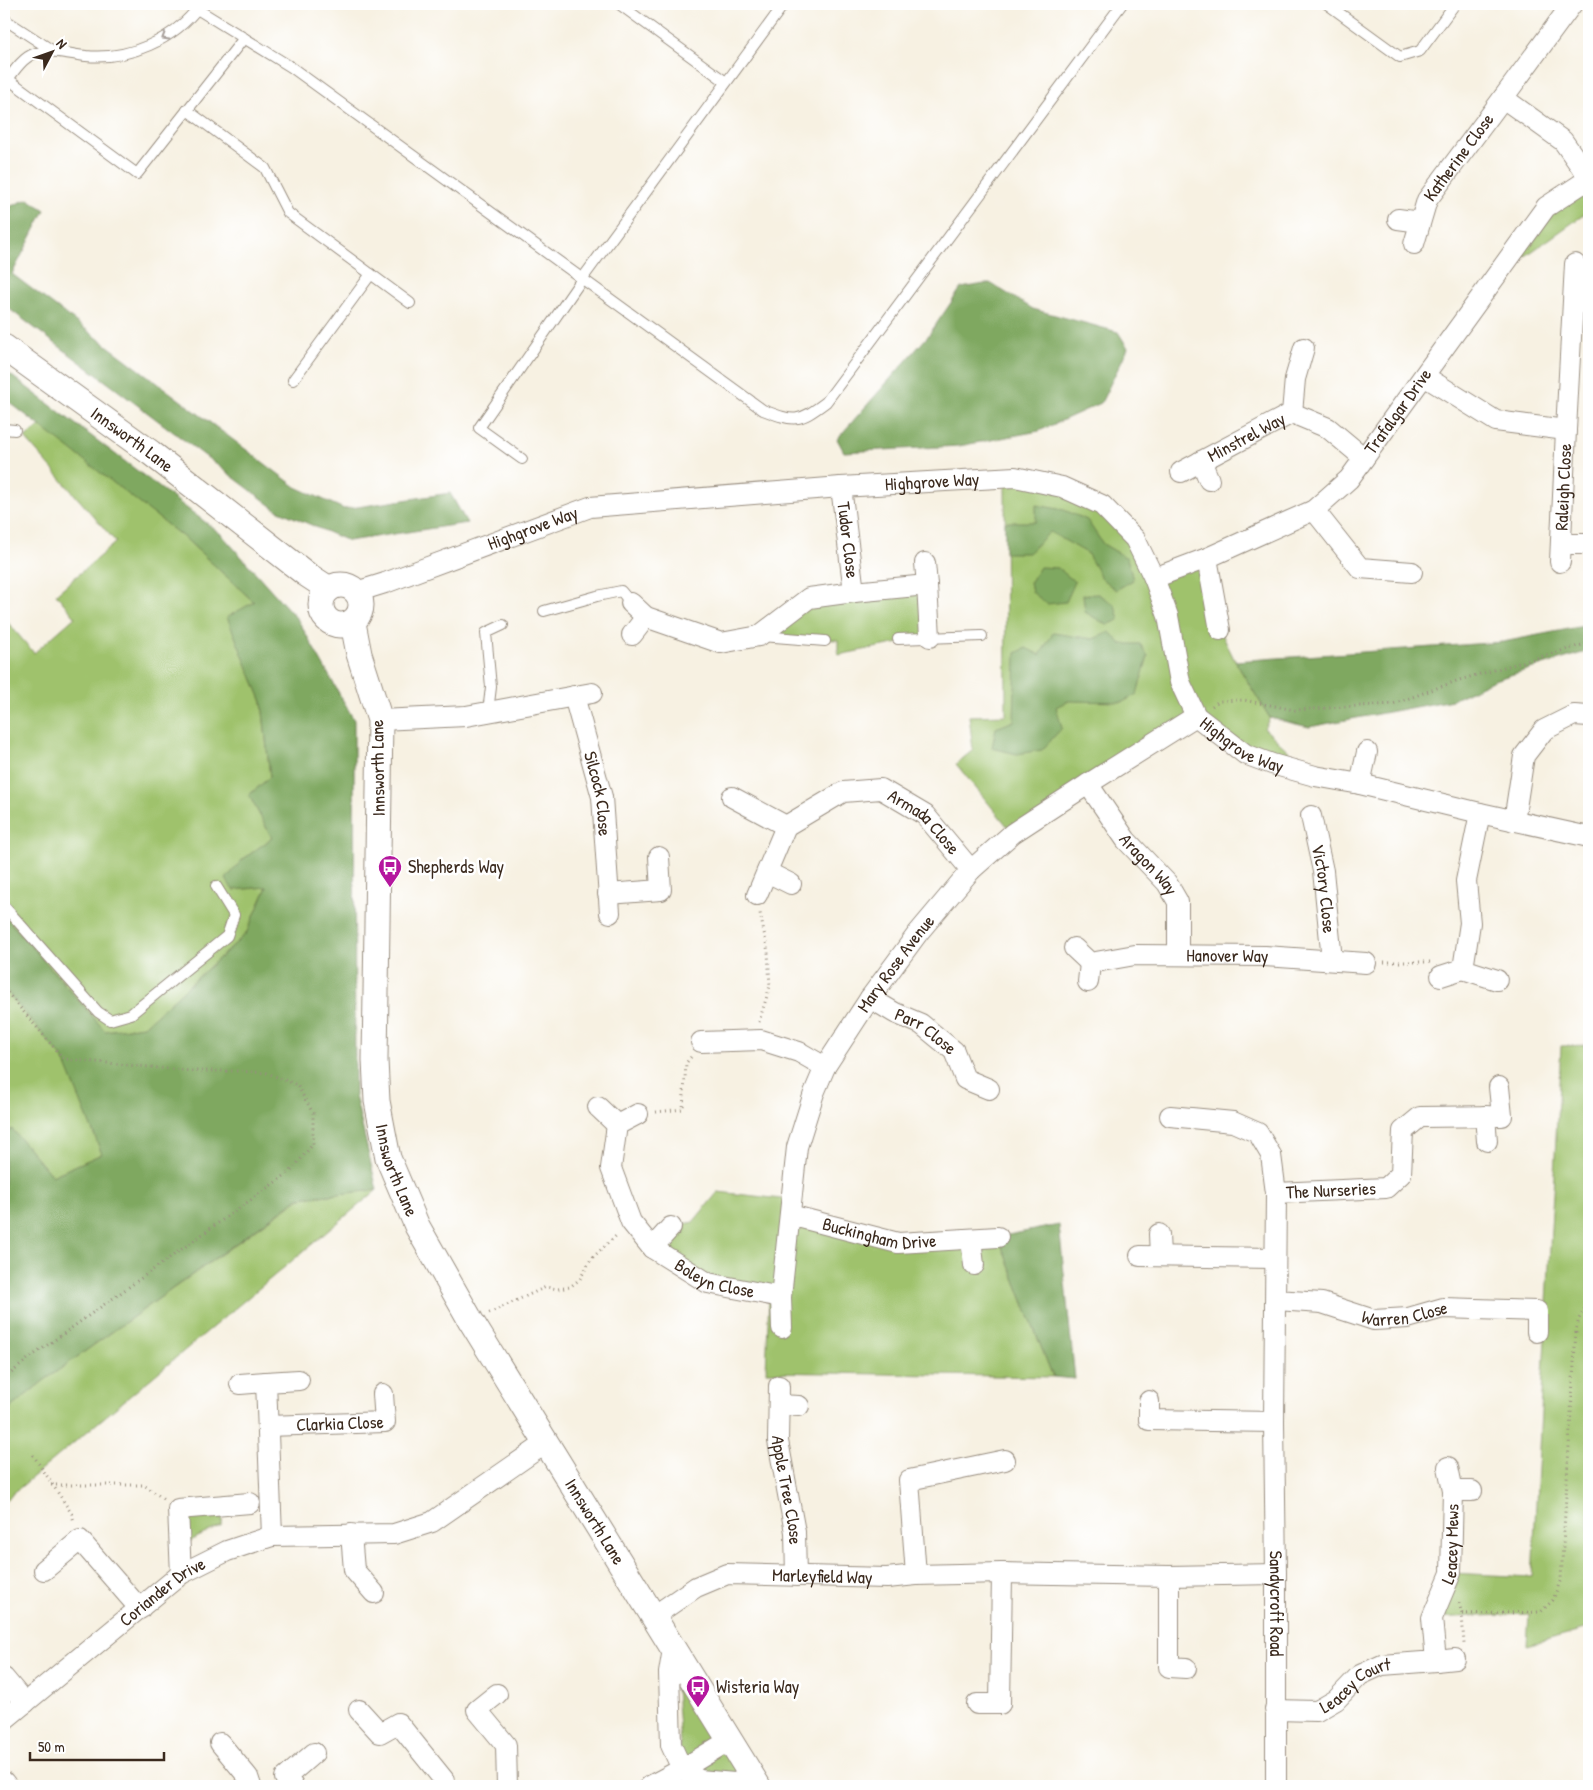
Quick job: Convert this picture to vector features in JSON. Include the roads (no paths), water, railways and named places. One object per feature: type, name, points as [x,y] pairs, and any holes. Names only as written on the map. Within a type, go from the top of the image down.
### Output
[{"type":"street","name":"Katherine Close","points":[[1414,244],[1427,200],[1572,4]]},
{"type":"street","name":"Katherine Close","points":[[1503,98],[1563,141],[1589,178]]},
{"type":"street","name":"Trafalgar Drive","points":[[1154,578],[1207,558],[1314,510],[1349,479],[1546,207],[1589,178]]},
{"type":"street","name":"Katherine Close","points":[[1398,218],[1420,222]]},
{"type":"street","name":"Raleigh Close","points":[[1575,264],[1582,284],[1566,430],[1561,553],[1589,544]]},
{"type":"street","name":"Innsworth Lane","points":[[4,347],[151,453],[306,574],[329,589]]},
{"type":"street","name":"Minstrel Way","points":[[1292,413],[1295,379],[1304,348]]},
{"type":"street","name":"Raleigh Close","points":[[1424,376],[1496,422],[1566,430]]},
{"type":"street","name":"Minstrel Way","points":[[1292,413],[1328,428],[1364,458]]},
{"type":"street","name":"Minstrel Way","points":[[1180,472],[1292,413]]},
{"type":"street","name":"Minstrel Way","points":[[1201,461],[1209,480]]},
{"type":"street","name":"Highgrove Way","points":[[356,592],[590,507],[841,487],[1015,477],[1062,487],[1102,504],[1135,539],[1154,578],[1168,616],[1180,682],[1196,716],[1245,754],[1315,776],[1360,784],[1589,837]]},
{"type":"street","name":"Tudor Close","points":[[841,487],[854,592]]},
{"type":"street","points":[[1314,510],[1360,568],[1412,572]]},
{"type":"street","points":[[1207,558],[1220,630]]},
{"type":"street","points":[[925,563],[930,638]]},
{"type":"street","points":[[342,585],[356,592],[362,605],[360,612],[353,622],[339,626],[326,620],[321,605],[322,598],[329,589],[342,585]]},
{"type":"street","name":"Tudor Close","points":[[631,603],[646,617],[721,643],[759,636],[809,598],[927,585]]},
{"type":"street","points":[[632,635],[646,617]]},
{"type":"street","name":"Innsworth Lane","points":[[353,622],[359,654],[380,720],[376,1060],[378,1101],[388,1158],[417,1226],[471,1321],[758,1786]]},
{"type":"street","name":"Silcock Close","points":[[488,712],[583,695],[602,797],[609,904],[661,890],[659,857]]},
{"type":"street","points":[[380,720],[466,716],[488,712]]},
{"type":"street","points":[[1514,821],[1524,756],[1544,730],[1574,715],[1589,716]]},
{"type":"street","name":"Mary Rose Avenue","points":[[782,1328],[781,1297],[797,1147],[825,1067],[870,998],[918,933],[971,870],[1013,833],[1196,716]]},
{"type":"street","points":[[1360,784],[1368,752]]},
{"type":"street","name":"Aragon Way","points":[[1088,784],[1126,840],[1168,883],[1178,902],[1178,955]]},
{"type":"street","name":"Armada Close","points":[[786,826],[843,792],[881,789],[925,815],[971,870]]},
{"type":"street","points":[[732,797],[786,826],[757,895]]},
{"type":"street","points":[[1463,969],[1470,923],[1466,880],[1480,813]]},
{"type":"street","name":"Victory Close","points":[[1311,816],[1323,871],[1332,960]]},
{"type":"street","points":[[767,872],[791,884]]},
{"type":"street","name":"Hanover Way","points":[[1074,948],[1089,972],[1135,955],[1265,956],[1366,963]]},
{"type":"street","points":[[1441,976],[1463,969],[1497,980]]},
{"type":"street","name":"Parr Close","points":[[870,998],[894,1013],[921,1024],[954,1051],[959,1085],[989,1089]]},
{"type":"street","points":[[701,1042],[759,1032],[825,1067]]},
{"type":"street","name":"The Nurseries","points":[[1276,1193],[1386,1188],[1400,1174],[1403,1131],[1420,1117],[1502,1116],[1499,1086]]},
{"type":"street","points":[[598,1107],[617,1125],[638,1114]]},
{"type":"street","points":[[1486,1116],[1487,1141]]},
{"type":"street","name":"Sandycroft Road","points":[[1180,1123],[1233,1122],[1258,1133],[1271,1155],[1276,1193],[1274,1258],[1276,1300],[1274,1422],[1276,1786]]},
{"type":"street","name":"Boleyn Close","points":[[617,1125],[611,1168],[631,1222],[652,1248],[708,1283],[781,1297]]},
{"type":"street","name":"Buckingham Drive","points":[[790,1215],[898,1244],[998,1237]]},
{"type":"street","name":"Boleyn Close","points":[[652,1248],[671,1227]]},
{"type":"street","points":[[1159,1234],[1160,1256]]},
{"type":"street","points":[[971,1239],[974,1265]]},
{"type":"street","points":[[1140,1256],[1274,1258]]},
{"type":"street","name":"Warren Close","points":[[1276,1300],[1322,1303],[1374,1320],[1408,1318],[1443,1308],[1537,1301],[1537,1332]]},
{"type":"street","points":[[240,1384],[299,1380]]},
{"type":"street","name":"Clarkia Close","points":[[266,1382],[272,1536]]},
{"type":"street","name":"Clarkia Close","points":[[268,1426],[385,1422],[384,1394]]},
{"type":"street","name":"Apple Tree Close","points":[[796,1576],[795,1532],[778,1441],[779,1396],[799,1406]]},
{"type":"street","points":[[1149,1400],[1149,1420],[1274,1422]]},
{"type":"street","name":"Coriander Drive","points":[[4,1720],[180,1574],[227,1551],[272,1536],[394,1534],[432,1522],[546,1443]]},
{"type":"street","points":[[916,1575],[909,1480],[1005,1460]]},
{"type":"street","name":"Leacey Mews","points":[[1446,1660],[1432,1618],[1451,1573],[1462,1491],[1448,1467]]},
{"type":"street","points":[[180,1574],[178,1509],[250,1503]]},
{"type":"street","points":[[350,1534],[354,1570],[374,1593]]},
{"type":"street","points":[[44,1570],[80,1540],[140,1608]]},
{"type":"street","points":[[977,1704],[1000,1704],[1002,1572]]},
{"type":"street","name":"Marleyfield Way","points":[[654,1616],[696,1587],[728,1574],[887,1578],[1002,1572],[1169,1576],[1276,1574]]},
{"type":"street","points":[[1168,1667],[1169,1576]]},
{"type":"street","points":[[673,1650],[669,1673],[671,1745],[682,1769]]},
{"type":"street","name":"Leacey Court","points":[[1275,1710],[1317,1710],[1336,1700],[1360,1676],[1382,1665],[1446,1660]]},
{"type":"street","points":[[4,1678],[25,1703]]},
{"type":"street","points":[[497,1694],[477,1710],[506,1745],[507,1786]]},
{"type":"street","points":[[359,1710],[380,1732],[398,1724],[444,1780],[444,1786]]},
{"type":"street","points":[[650,1786],[730,1740]]},
{"type":"street","points":[[220,1743],[248,1777],[251,1786]]},
{"type":"street","points":[[293,1786],[285,1778],[314,1753]]},
{"type":"street","name":"Innsworth Lane","points":[[682,1769],[700,1780],[758,1786]]},
{"type":"street","points":[[4,1782],[7,1786]]},
{"type":"lane","points":[[619,4],[726,82]]},
{"type":"lane","points":[[522,459],[479,428],[582,279],[784,4]]},
{"type":"lane","points":[[244,38],[137,174],[6,82],[20,64],[35,54],[53,51],[88,56],[121,54],[151,45],[175,31],[198,6],[244,38],[291,67],[763,410],[788,420],[806,416],[826,402],[1122,4]]},
{"type":"lane","points":[[1327,4],[1400,57],[1420,51],[1455,4]]},
{"type":"lane","points":[[4,19],[53,51]]},
{"type":"lane","points":[[187,110],[266,168],[288,213],[410,304]]},
{"type":"lane","points":[[293,380],[371,274]]},
{"type":"lane","points":[[4,429],[16,430]]},
{"type":"lane","points":[[544,611],[621,591],[631,603]]},
{"type":"lane","points":[[488,712],[491,687],[486,632],[503,625]]},
{"type":"lane","points":[[759,636],[825,641]]},
{"type":"lane","points":[[898,639],[982,636]]},
{"type":"lane","points":[[4,906],[98,1012],[110,1020],[131,1014],[227,936],[234,915],[216,886]]},
{"type":"place","name":"Shepherds Way","points":[[390,888]]},
{"type":"place","name":"Wisteria Way","points":[[698,1708]]}]
